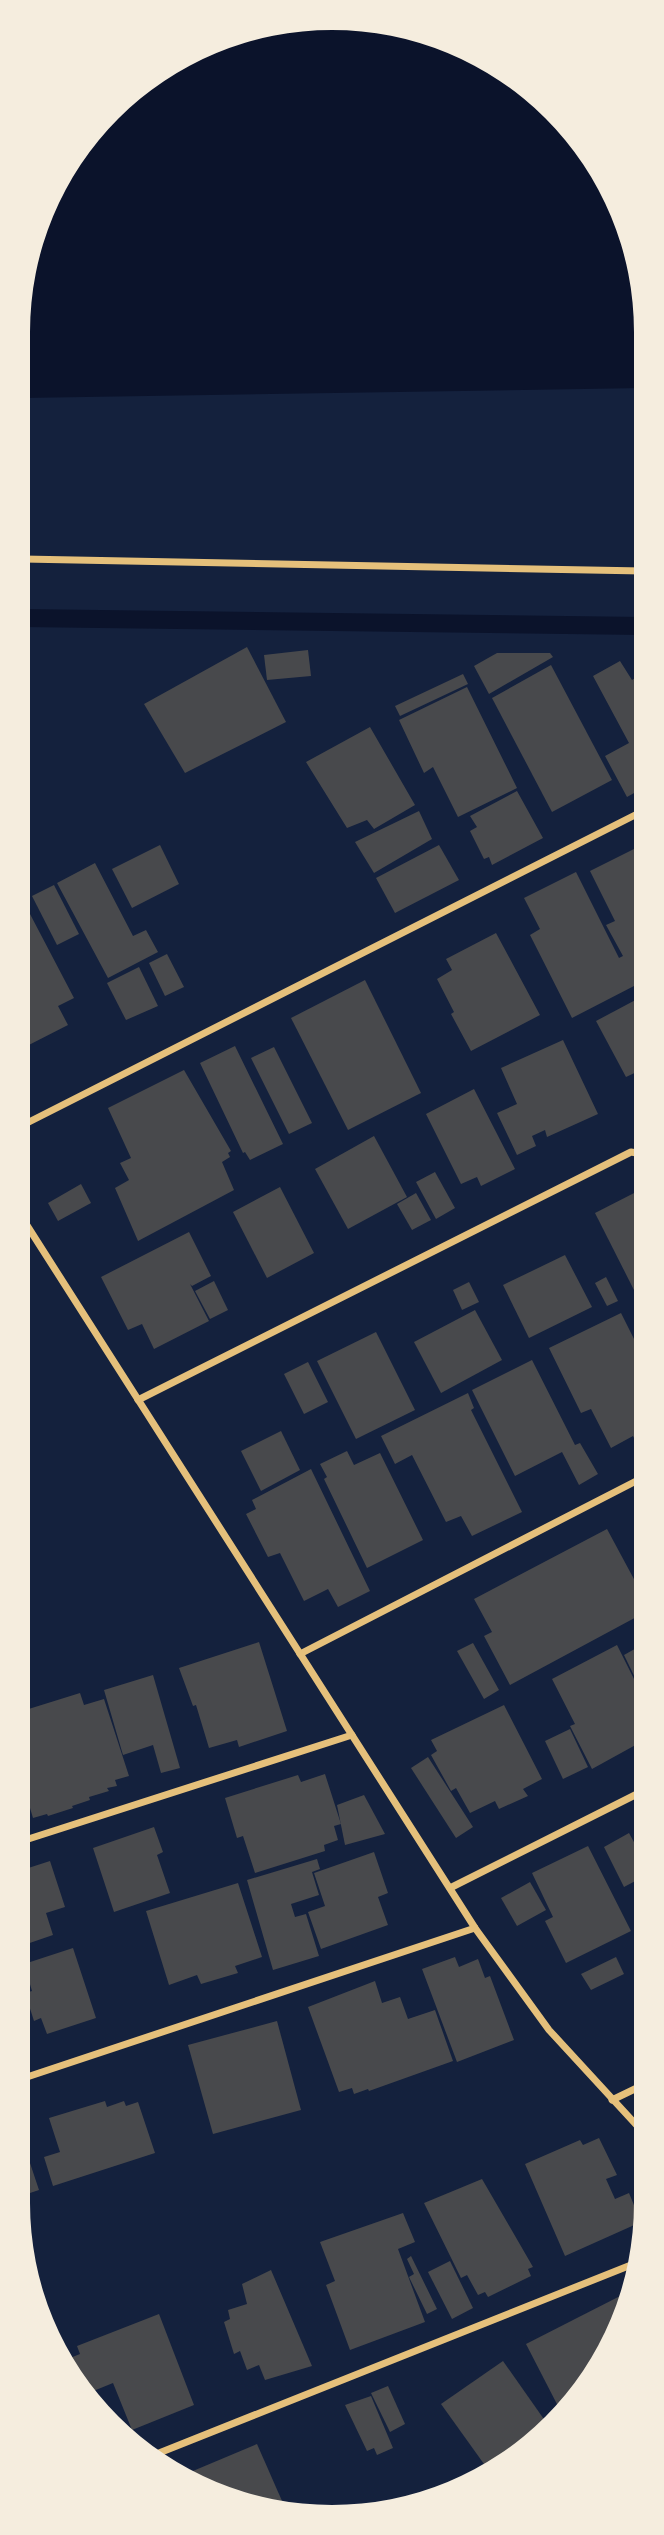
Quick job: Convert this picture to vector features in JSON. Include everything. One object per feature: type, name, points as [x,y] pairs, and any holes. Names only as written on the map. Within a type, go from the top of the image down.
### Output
[{"type":"street","points":[[30,559],[634,571]]},
{"type":"street","points":[[30,1121],[634,816]]},
{"type":"street","points":[[138,1400],[634,1153]]},
{"type":"street","points":[[30,1232],[475,1928],[549,2030],[634,2123]]},
{"type":"street","points":[[300,1654],[634,1482]]},
{"type":"street","points":[[30,1838],[352,1735]]},
{"type":"street","points":[[450,1888],[634,1796]]},
{"type":"street","points":[[30,2076],[475,1928]]},
{"type":"street","points":[[612,2100],[634,2089]]},
{"type":"street","points":[[161,2452],[627,2266]]},
{"type":"water","points":[[312,30],[371,32],[429,46],[483,70],[516,92],[546,118],[572,148],[603,198],[624,254],[634,312],[634,388],[30,398],[32,293],[46,235],[70,181],[92,148],[118,118],[148,92],[198,61],[254,40]]},
{"type":"building","points":[[247,647],[286,722],[185,773],[144,704]]},
{"type":"building","points":[[308,650],[311,676],[267,680],[264,655]]},
{"type":"building","points":[[497,653],[550,653],[553,657],[489,694],[474,666]]},
{"type":"building","points":[[620,661],[632,680],[634,679],[634,793],[627,797],[605,756],[629,743],[593,676]]},
{"type":"building","points":[[551,665],[612,780],[552,812],[492,698]]},
{"type":"building","points":[[463,674],[468,684],[400,716],[395,706]]},
{"type":"building","points":[[467,687],[517,788],[458,817],[433,767],[424,773],[399,720]]},
{"type":"building","points":[[370,727],[415,805],[374,829],[367,820],[347,828],[306,762]]},
{"type":"building","points":[[517,791],[543,838],[492,865],[489,857],[484,859],[470,831],[477,827],[470,816]]},
{"type":"building","points":[[419,811],[432,839],[374,873],[355,842]]},
{"type":"building","points":[[160,845],[179,884],[132,908],[112,869]]},
{"type":"building","points":[[439,845],[459,880],[395,913],[376,878]]},
{"type":"building","points":[[634,849],[634,986],[572,1018],[530,935],[540,929],[524,898],[576,872],[619,958],[623,956],[606,925],[615,921],[590,871]]},
{"type":"building","points":[[95,863],[133,936],[146,930],[158,952],[108,978],[57,883]]},
{"type":"building","points":[[54,885],[79,934],[57,945],[32,896]]},
{"type":"building","points":[[30,914],[74,998],[58,1006],[68,1025],[30,1044]]},
{"type":"building","points":[[496,933],[540,1015],[471,1051],[451,1014],[454,1012],[437,979],[452,970],[446,959]]},
{"type":"building","points":[[167,954],[184,987],[165,996],[149,963]]},
{"type":"building","points":[[139,967],[158,1006],[126,1020],[107,983]]},
{"type":"building","points":[[365,980],[421,1093],[348,1130],[291,1018]]},
{"type":"building","points":[[634,1001],[634,1073],[626,1077],[596,1021]]},
{"type":"building","points":[[563,1040],[598,1114],[547,1137],[545,1130],[532,1136],[536,1146],[517,1155],[497,1113],[517,1104],[501,1068]]},
{"type":"building","points":[[235,1046],[283,1144],[250,1160],[245,1152],[243,1153],[200,1063]]},
{"type":"building","points":[[274,1047],[312,1123],[289,1134],[251,1058]]},
{"type":"building","points":[[184,1070],[231,1151],[228,1153],[230,1157],[222,1162],[234,1190],[138,1241],[115,1188],[129,1180],[120,1163],[131,1158],[108,1108]]},
{"type":"building","points":[[474,1089],[515,1169],[481,1186],[477,1177],[461,1184],[426,1114]]},
{"type":"building","points":[[374,1136],[407,1197],[348,1229],[315,1169]]},
{"type":"building","points":[[435,1172],[455,1208],[436,1219],[416,1182]]},
{"type":"building","points":[[81,1184],[91,1203],[58,1221],[48,1203]]},
{"type":"building","points":[[280,1187],[314,1253],[267,1278],[233,1212]]},
{"type":"building","points":[[416,1193],[431,1220],[412,1230],[397,1204]]},
{"type":"building","points":[[634,1193],[634,1290],[595,1213]]},
{"type":"building","points":[[189,1232],[211,1276],[192,1286],[190,1284],[209,1321],[154,1349],[142,1324],[128,1330],[101,1277]]},
{"type":"building","points":[[565,1255],[592,1307],[529,1338],[503,1285]]},
{"type":"building","points":[[606,1277],[618,1301],[607,1306],[595,1283]]},
{"type":"building","points":[[214,1281],[228,1310],[210,1319],[195,1291]]},
{"type":"building","points":[[469,1282],[479,1302],[462,1310],[453,1290]]},
{"type":"building","points":[[475,1310],[502,1360],[441,1393],[414,1342]]},
{"type":"building","points":[[621,1313],[634,1339],[634,1438],[633,1436],[611,1448],[591,1409],[581,1413],[549,1348]]},
{"type":"building","points":[[376,1332],[415,1410],[356,1439],[317,1361]]},
{"type":"building","points":[[532,1360],[575,1445],[580,1443],[598,1474],[579,1485],[562,1452],[515,1476],[472,1390]]},
{"type":"building","points":[[308,1362],[328,1402],[304,1414],[284,1374]]},
{"type":"building","points":[[468,1393],[474,1408],[471,1410],[522,1512],[472,1536],[461,1516],[446,1522],[412,1455],[395,1464],[381,1436]]},
{"type":"building","points":[[281,1431],[300,1470],[261,1491],[241,1451]]},
{"type":"building","points":[[347,1451],[354,1465],[380,1453],[423,1540],[367,1568],[324,1479],[327,1477],[320,1464]]},
{"type":"building","points":[[311,1469],[370,1591],[338,1607],[328,1589],[304,1601],[280,1553],[268,1557],[246,1514],[256,1509],[252,1500]]},
{"type":"building","points":[[607,1529],[634,1579],[634,1618],[510,1685],[484,1636],[492,1632],[474,1599]]},
{"type":"building","points":[[259,1642],[287,1731],[239,1747],[237,1740],[209,1748],[196,1705],[193,1706],[179,1668]]},
{"type":"building","points":[[473,1643],[499,1690],[484,1699],[457,1651]]},
{"type":"building","points":[[617,1645],[634,1679],[634,1746],[592,1769],[570,1726],[575,1724],[552,1679]]},
{"type":"building","points":[[634,1649],[634,1676],[624,1655]]},
{"type":"building","points":[[153,1675],[180,1768],[161,1773],[153,1745],[123,1755],[104,1690]]},
{"type":"building","points":[[80,1693],[84,1705],[104,1699],[129,1776],[115,1780],[117,1786],[89,1797],[90,1800],[72,1806],[73,1808],[33,1818],[30,1808],[30,1709]]},
{"type":"building","points":[[504,1705],[542,1779],[523,1789],[528,1796],[499,1809],[495,1801],[470,1813],[456,1788],[451,1791],[431,1755],[437,1751],[431,1740]]},
{"type":"building","points":[[570,1729],[588,1767],[563,1779],[545,1741]]},
{"type":"building","points":[[428,1757],[473,1827],[456,1838],[411,1768]]},
{"type":"building","points":[[325,1774],[341,1824],[334,1826],[338,1840],[324,1845],[325,1851],[255,1873],[243,1836],[237,1838],[225,1798],[298,1775],[301,1782]]},
{"type":"building","points":[[364,1795],[385,1834],[345,1845],[337,1805]]},
{"type":"building","points":[[154,1827],[163,1852],[157,1855],[170,1893],[114,1912],[93,1848]]},
{"type":"building","points":[[629,1833],[634,1842],[634,1882],[624,1887],[604,1847]]},
{"type":"building","points":[[588,1846],[631,1931],[566,1963],[545,1921],[553,1917],[532,1873]]},
{"type":"building","points":[[374,1852],[388,1893],[378,1897],[388,1925],[321,1949],[308,1912],[325,1906],[314,1873]]},
{"type":"building","points":[[317,1859],[320,1869],[312,1872],[319,1895],[291,1904],[295,1917],[306,1914],[319,1956],[273,1970],[247,1880]]},
{"type":"building","points":[[50,1861],[65,1907],[46,1913],[53,1935],[30,1943],[30,1867]]},
{"type":"building","points":[[530,1882],[546,1910],[517,1926],[501,1898]]},
{"type":"building","points":[[238,1883],[262,1957],[235,1966],[238,1973],[201,1984],[197,1975],[169,1985],[146,1911]]},
{"type":"building","points":[[73,1948],[96,2018],[47,2034],[41,2018],[34,2021],[30,2009],[30,1962]]},
{"type":"building","points":[[455,1957],[459,1967],[478,1959],[485,1978],[490,1976],[514,2040],[457,2062],[422,1969]]},
{"type":"building","points":[[616,1957],[624,1974],[591,1990],[581,1974]]},
{"type":"building","points":[[375,1981],[382,2003],[400,1997],[408,2019],[435,2010],[453,2061],[369,2091],[368,2089],[354,2094],[352,2088],[339,2092],[308,2007]]},
{"type":"building","points":[[277,2021],[301,2110],[213,2134],[188,2045]]},
{"type":"building","points":[[105,2101],[107,2107],[124,2101],[126,2106],[138,2102],[155,2153],[53,2186],[44,2157],[60,2152],[49,2118]]},
{"type":"building","points":[[599,2138],[617,2175],[606,2179],[615,2199],[629,2193],[634,2205],[634,2225],[565,2256],[525,2164],[580,2140],[583,2145]]},
{"type":"building","points":[[30,2163],[39,2190],[30,2193]]},
{"type":"building","points":[[482,2179],[533,2267],[528,2269],[531,2276],[488,2297],[485,2292],[478,2295],[467,2275],[461,2278],[424,2203]]},
{"type":"building","points":[[403,2213],[415,2242],[398,2249],[425,2322],[350,2350],[326,2285],[335,2281],[320,2242]]},
{"type":"building","points":[[411,2256],[437,2309],[427,2314],[409,2277],[414,2274],[407,2259]]},
{"type":"building","points":[[450,2261],[473,2308],[452,2319],[428,2272]]},
{"type":"building","points":[[271,2270],[312,2366],[265,2380],[259,2365],[247,2370],[240,2351],[234,2354],[224,2322],[230,2319],[228,2310],[247,2304],[242,2284]]},
{"type":"building","points":[[619,2297],[594,2354],[557,2404],[526,2344]]},
{"type":"building","points":[[159,2314],[194,2405],[133,2430],[113,2383],[95,2390],[81,2371],[72,2357],[80,2354],[77,2346]]},
{"type":"building","points":[[503,2361],[544,2419],[516,2443],[484,2464],[441,2404]]},
{"type":"building","points":[[388,2386],[405,2424],[390,2432],[371,2393]]},
{"type":"building","points":[[371,2396],[393,2448],[377,2455],[374,2448],[367,2451],[345,2405]]},
{"type":"building","points":[[257,2444],[282,2501],[235,2489],[193,2471]]},
{"type":"waterway","points":[[30,618],[634,626]]}]
